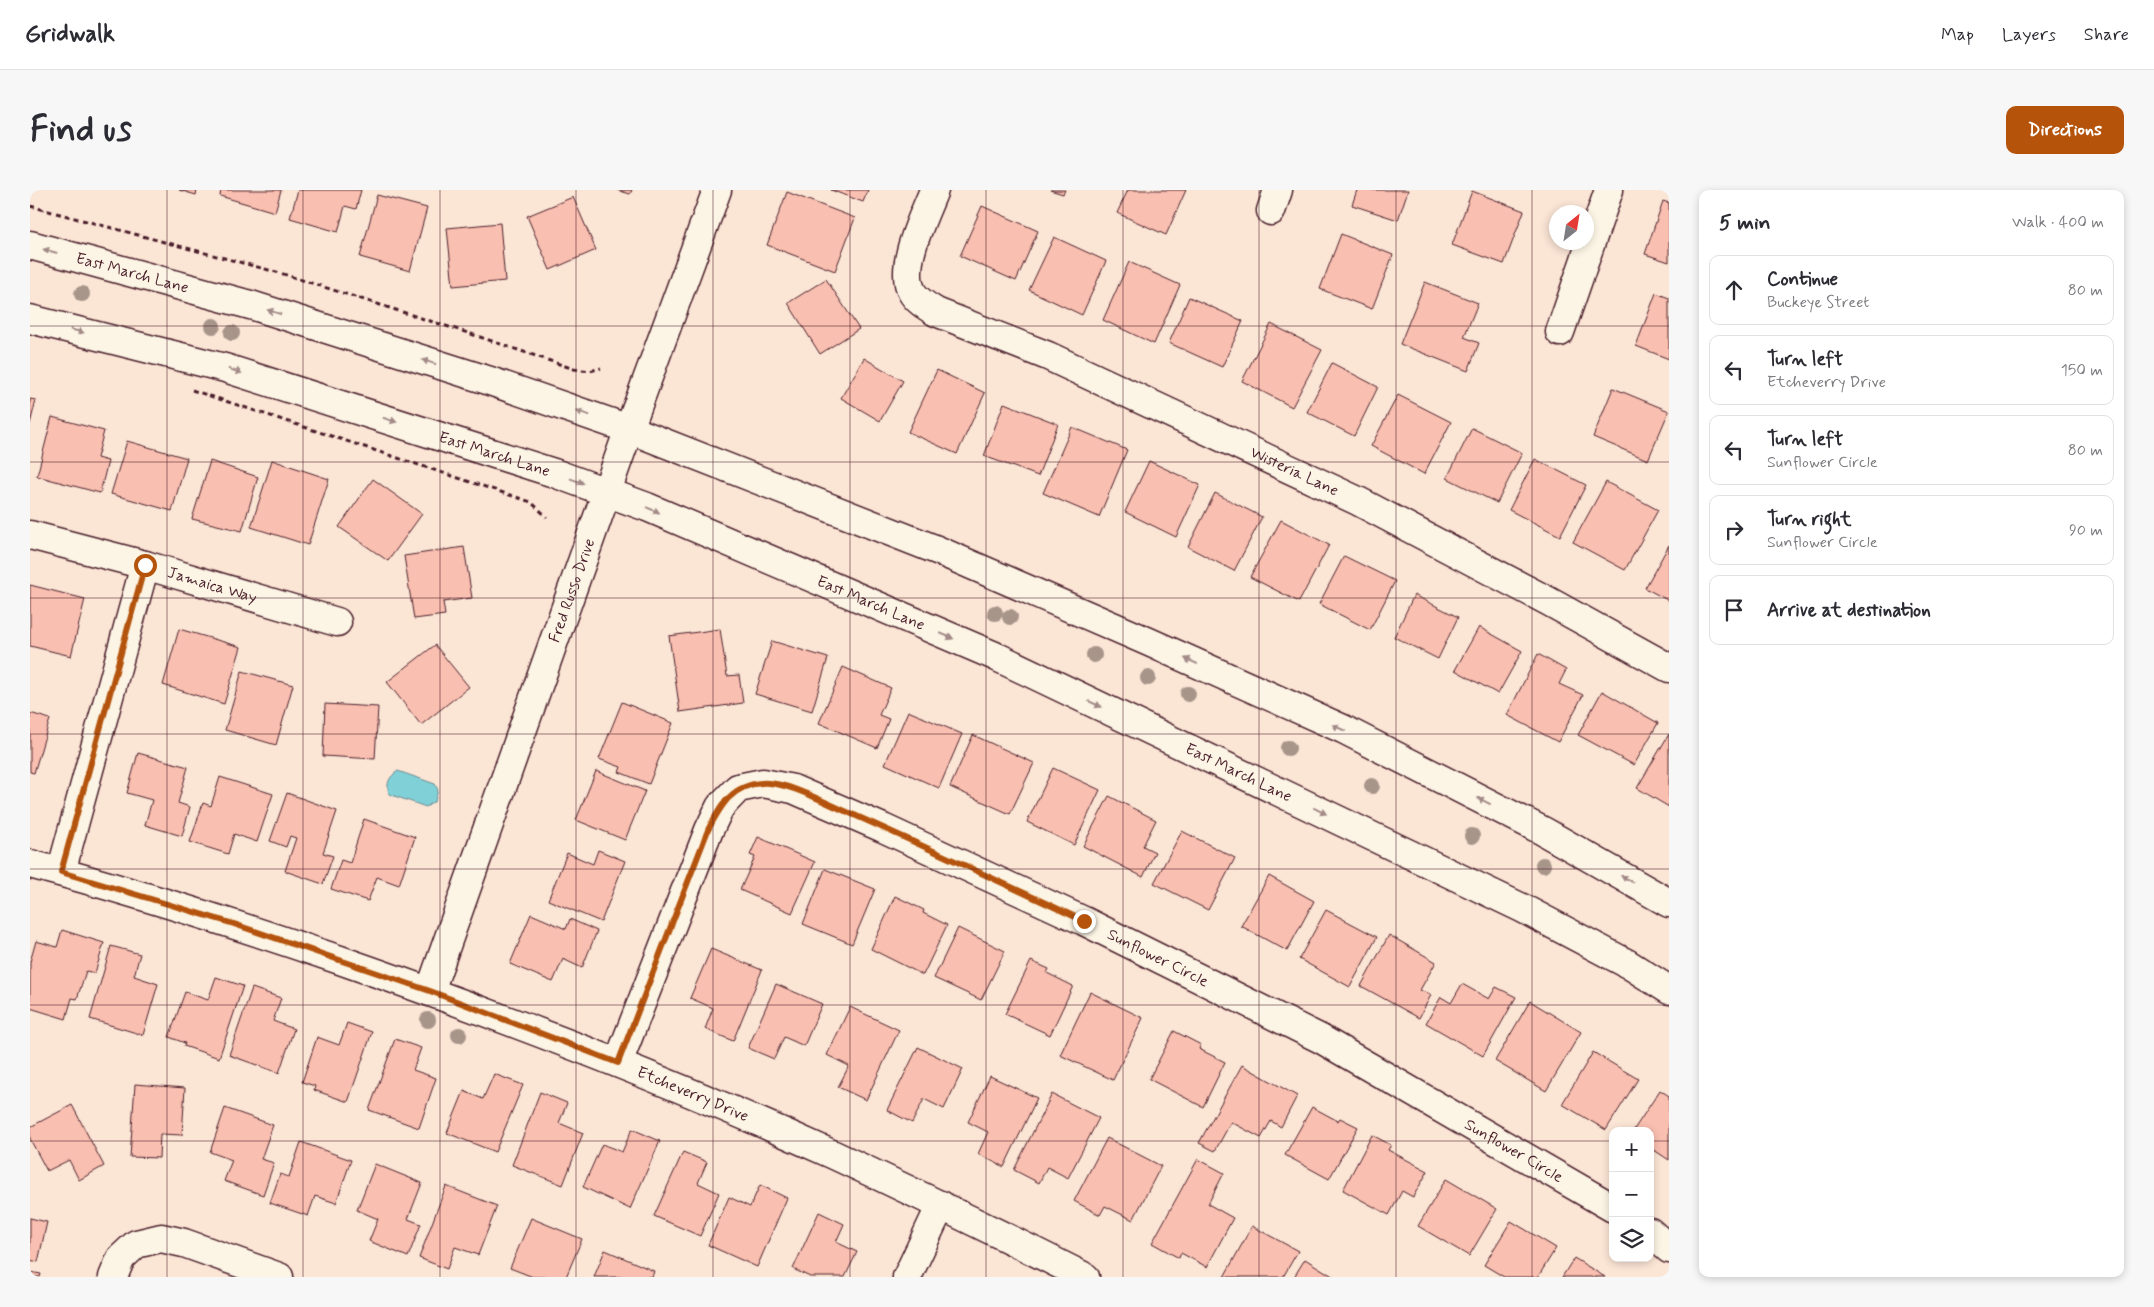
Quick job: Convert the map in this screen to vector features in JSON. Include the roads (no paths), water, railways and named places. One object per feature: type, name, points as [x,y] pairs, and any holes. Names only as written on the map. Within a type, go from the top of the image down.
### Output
[{"type":"street","name":"Fred Russo Drive","points":[[430,991],[629,429],[717,190]]},
{"type":"street","name":"Wisteria Lane","points":[[934,190],[908,266],[908,280],[912,292],[923,304],[936,312],[1048,356],[1358,501],[1548,601],[1669,668]]},
{"type":"street","points":[[1560,332],[1609,190]]},
{"type":"street","name":"East March Lane","points":[[30,245],[264,308],[487,380],[629,429],[937,550],[1343,729],[1543,831],[1669,903]]},
{"type":"street","name":"East March Lane","points":[[30,319],[225,368],[554,473],[647,507],[995,656],[1522,908],[1628,964],[1669,990]]},
{"type":"street","name":"Jamaica Way","points":[[30,535],[145,565],[337,622]]},
{"type":"street","points":[[61,872],[145,565]]},
{"type":"street","name":"Sunflower Circle","points":[[618,1063],[708,830],[720,807],[738,788],[763,782],[793,789],[891,832],[1084,921],[1321,1039],[1609,1206]]},
{"type":"street","name":"Etcheverry Drive","points":[[30,864],[234,924],[430,991],[618,1063],[831,1154],[941,1205],[1085,1277]]},
{"type":"street","points":[[907,1277],[941,1205]]},
{"type":"street","points":[[1654,1236],[1669,1249]]},
{"type":"street","points":[[113,1277],[121,1258],[136,1244],[161,1238],[184,1243],[278,1277]]},
{"type":"water","points":[[398,771],[435,784],[438,790],[435,801],[426,807],[389,794],[389,781]]}]
